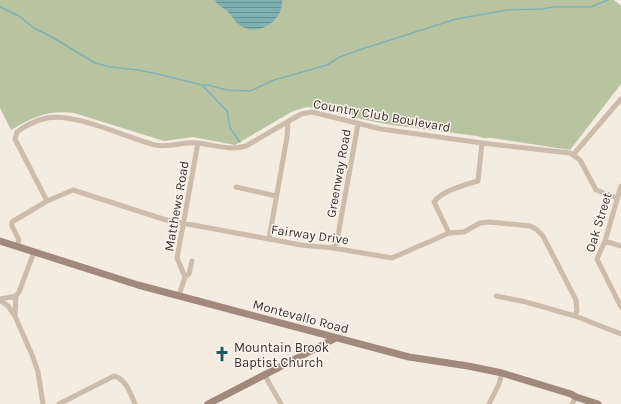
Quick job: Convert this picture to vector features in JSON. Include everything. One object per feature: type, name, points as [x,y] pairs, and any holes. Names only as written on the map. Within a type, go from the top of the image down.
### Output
[{"type":"main road","name":"Montevallo Road","points":[[0,241],[138,285],[409,357],[502,373],[571,394],[598,404]]},
{"type":"main road","points":[[208,404],[336,338]]},
{"type":"street","points":[[618,202],[596,190],[580,160],[573,155],[621,98]]},
{"type":"street","name":"Country Club Boulevard","points":[[47,201],[15,139],[17,132],[47,118],[60,117],[75,120],[155,144],[166,145],[191,142],[232,148],[241,147],[301,114],[312,112],[381,129],[482,143],[564,152],[573,155]]},
{"type":"street","points":[[269,239],[287,137],[288,122]]},
{"type":"street","name":"Greenway Road","points":[[333,248],[337,240],[358,124]]},
{"type":"street","name":"Matthews Road","points":[[185,277],[177,258],[198,143]]},
{"type":"street","points":[[449,233],[434,202],[437,197],[466,184],[478,181],[482,143]]},
{"type":"street","name":"Oak Street","points":[[621,186],[618,202],[605,241],[597,259],[621,306]]},
{"type":"street","points":[[236,187],[276,196]]},
{"type":"street","name":"Fairway Drive","points":[[47,201],[73,190],[166,220],[301,245],[333,248],[392,258],[449,233],[464,232],[480,223],[489,222],[530,226],[536,229],[543,236],[576,300],[577,310],[575,316]]},
{"type":"street","points":[[17,246],[19,240],[12,226],[12,222],[47,201]]},
{"type":"street","points":[[605,241],[621,246]]},
{"type":"street","points":[[15,316],[16,296],[19,292],[34,252]]},
{"type":"street","points":[[179,295],[185,277],[189,274],[192,261]]},
{"type":"street","points":[[0,300],[16,296]]},
{"type":"street","points":[[496,296],[526,302],[575,316],[621,334]]},
{"type":"street","points":[[0,300],[8,306],[15,316],[33,357],[38,372],[43,404]]},
{"type":"street","points":[[489,404],[499,384],[502,373]]},
{"type":"street","points":[[264,374],[281,404]]},
{"type":"street","points":[[59,404],[114,376],[121,379],[125,383],[135,404]]},
{"type":"street","points":[[572,404],[576,397]]},
{"type":"green space","points":[[0,0],[614,0],[621,6],[621,84],[570,150],[392,125],[361,119],[334,110],[307,107],[293,111],[235,145],[193,137],[164,141],[74,113],[64,112],[34,118],[11,130],[0,108]]},
{"type":"water","points":[[215,0],[282,0],[279,14],[274,20],[269,25],[255,30],[241,26],[228,12],[218,5]]},
{"type":"waterway","points":[[0,7],[19,16],[34,28],[95,63],[111,67],[138,70],[227,90],[250,91],[274,80],[327,65],[340,57],[359,50],[456,19],[507,10],[542,9],[553,7],[590,7],[608,0]]},
{"type":"waterway","points":[[202,85],[227,111],[230,128],[240,142]]},
{"type":"place","name":"Mountain Brook Baptist Church","points":[[222,354]]}]
